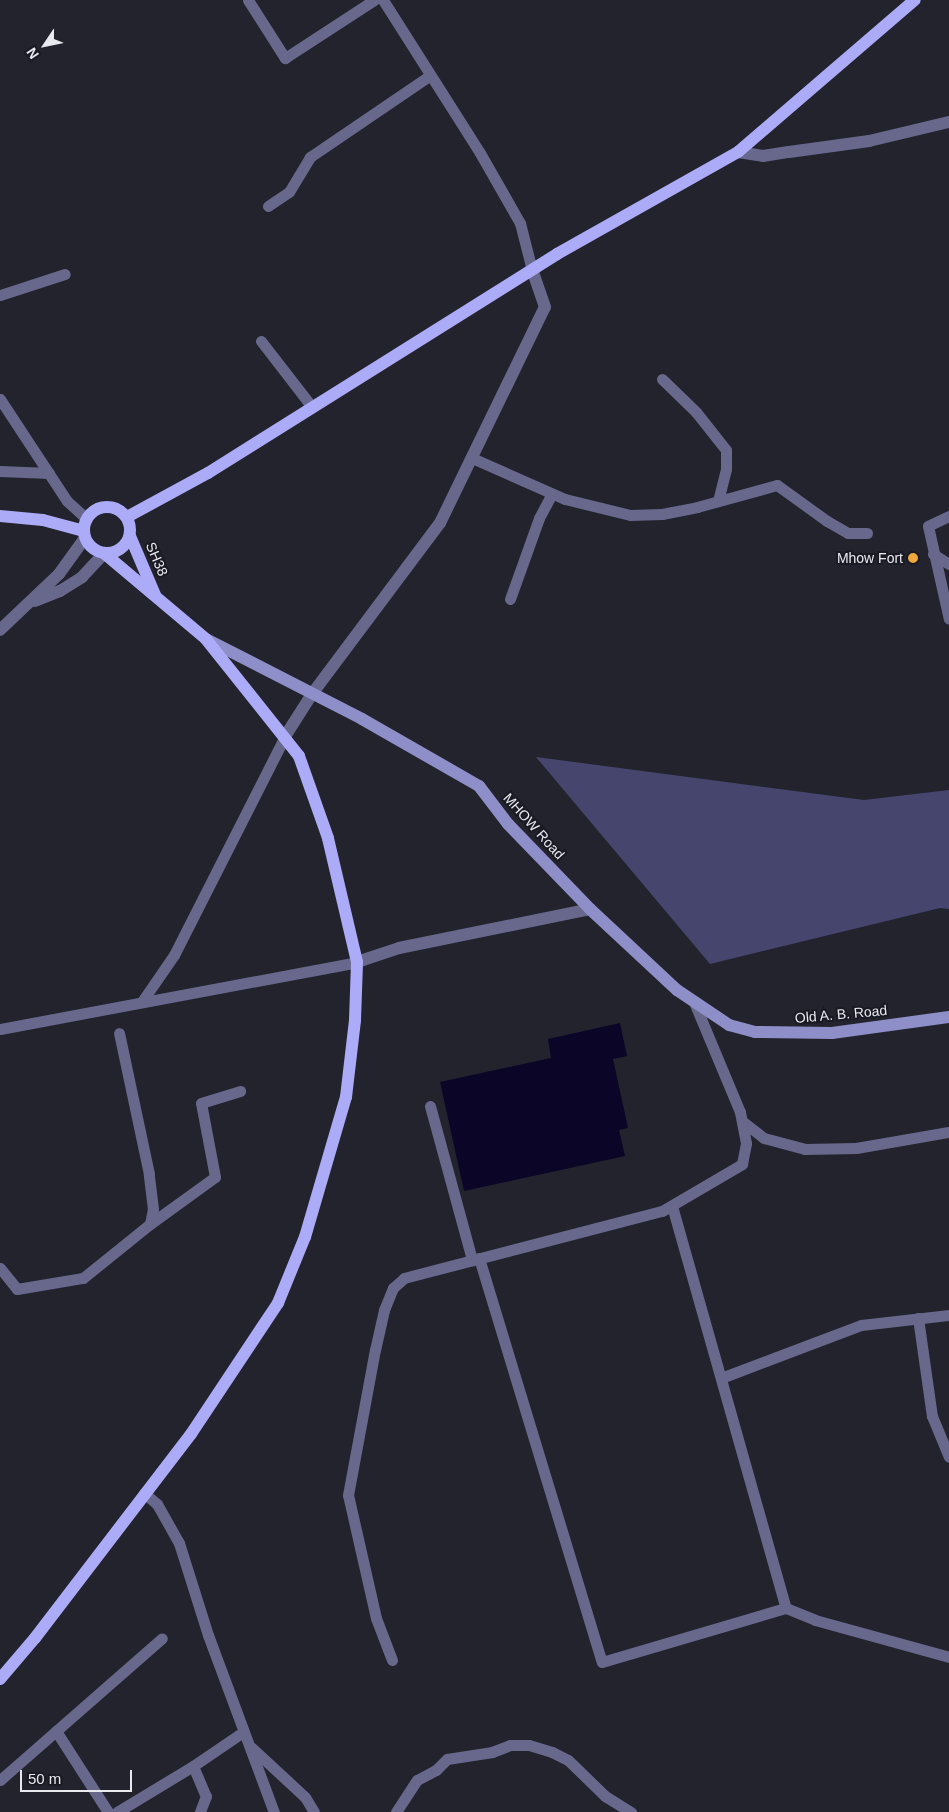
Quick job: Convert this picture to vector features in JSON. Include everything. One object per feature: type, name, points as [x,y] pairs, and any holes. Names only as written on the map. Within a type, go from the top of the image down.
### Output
[{"type":"main road","points":[[0,516],[43,520],[85,529],[92,512],[106,506],[114,507],[127,517],[208,473],[532,270],[693,175],[738,152],[915,0]]},
{"type":"main road","name":"SH38","points":[[127,517],[130,536],[155,595]]},
{"type":"main road","name":"SH38","points":[[0,1679],[36,1638],[191,1434],[278,1303],[306,1237],[346,1097],[355,1020],[357,962],[328,838],[299,756],[206,639],[104,553],[92,548],[85,529]]},
{"type":"main road","name":"SH38","points":[[104,553],[123,548],[130,536]]},
{"type":"main road","name":"MHOW Road","points":[[206,639],[362,719],[479,786],[508,824],[590,909],[676,990],[709,1012]]},
{"type":"main road","name":"Old A. B. Road","points":[[709,1012],[730,1025],[756,1032],[786,1034],[832,1033],[949,1016]]},
{"type":"street","points":[[248,0],[285,58],[374,0]]},
{"type":"street","points":[[143,1000],[174,955],[197,913],[284,738],[312,694],[440,523],[545,307],[532,270],[520,223],[480,154],[429,76],[383,0]]},
{"type":"street","points":[[268,206],[289,192],[310,157],[429,76]]},
{"type":"street","points":[[738,152],[763,156],[868,141],[949,122]]},
{"type":"street","points":[[0,295],[65,274]]},
{"type":"street","points":[[262,341],[312,407]]},
{"type":"street","points":[[662,380],[696,412],[726,450],[726,470],[718,501]]},
{"type":"street","points":[[0,399],[85,529],[32,603],[0,630]]},
{"type":"street","points":[[472,458],[552,494],[598,510],[630,515],[662,514],[777,485],[827,521],[848,533],[867,533]]},
{"type":"street","points":[[0,470],[49,473]]},
{"type":"street","points":[[510,599],[539,518],[552,494]]},
{"type":"street","points":[[949,516],[928,526],[949,619]]},
{"type":"street","points":[[32,603],[60,591],[82,577],[104,553]]},
{"type":"street","points":[[933,554],[949,564]]},
{"type":"street","points":[[0,1029],[143,1000],[357,962],[399,948],[590,909]]},
{"type":"street","points":[[392,1660],[376,1618],[350,1513],[348,1496],[384,1310],[399,1283],[404,1278],[642,1217],[672,1206],[742,1164],[746,1143],[742,1122],[694,1002]]},
{"type":"street","points":[[120,1033],[149,1174],[153,1209],[150,1224]]},
{"type":"street","points":[[0,1268],[17,1289],[83,1278],[150,1224],[215,1177],[201,1103],[240,1091]]},
{"type":"street","points":[[430,1106],[476,1259],[525,1400],[602,1662],[786,1608],[815,1620],[949,1657]]},
{"type":"street","points":[[742,1122],[764,1138],[804,1149],[856,1148],[949,1132]]},
{"type":"street","points":[[672,1206],[786,1608]]},
{"type":"street","points":[[721,1378],[861,1324],[949,1315]]},
{"type":"street","points":[[918,1318],[932,1416],[949,1457]]},
{"type":"street","points":[[144,1494],[157,1504],[178,1543],[243,1732],[274,1812]]},
{"type":"street","points":[[0,1780],[162,1638]]},
{"type":"street","points":[[56,1731],[108,1812]]},
{"type":"street","points":[[125,1810],[243,1732]]},
{"type":"street","points":[[248,1745],[305,1797],[314,1812]]},
{"type":"street","points":[[396,1812],[417,1780],[436,1770],[447,1759],[492,1752],[510,1745],[552,1752],[568,1760],[605,1796],[631,1812]]},
{"type":"street","points":[[193,1766],[206,1796],[200,1812]]},
{"type":"shaded area","points":[[536,757],[864,800],[949,790],[949,909],[940,908],[710,964]]},
{"type":"shaded area","points":[[620,1023],[627,1056],[613,1059],[628,1128],[619,1130],[625,1156],[464,1191],[440,1082],[551,1058],[548,1039]]},
{"type":"place","name":"Mhow Fort","points":[[913,558]]}]
